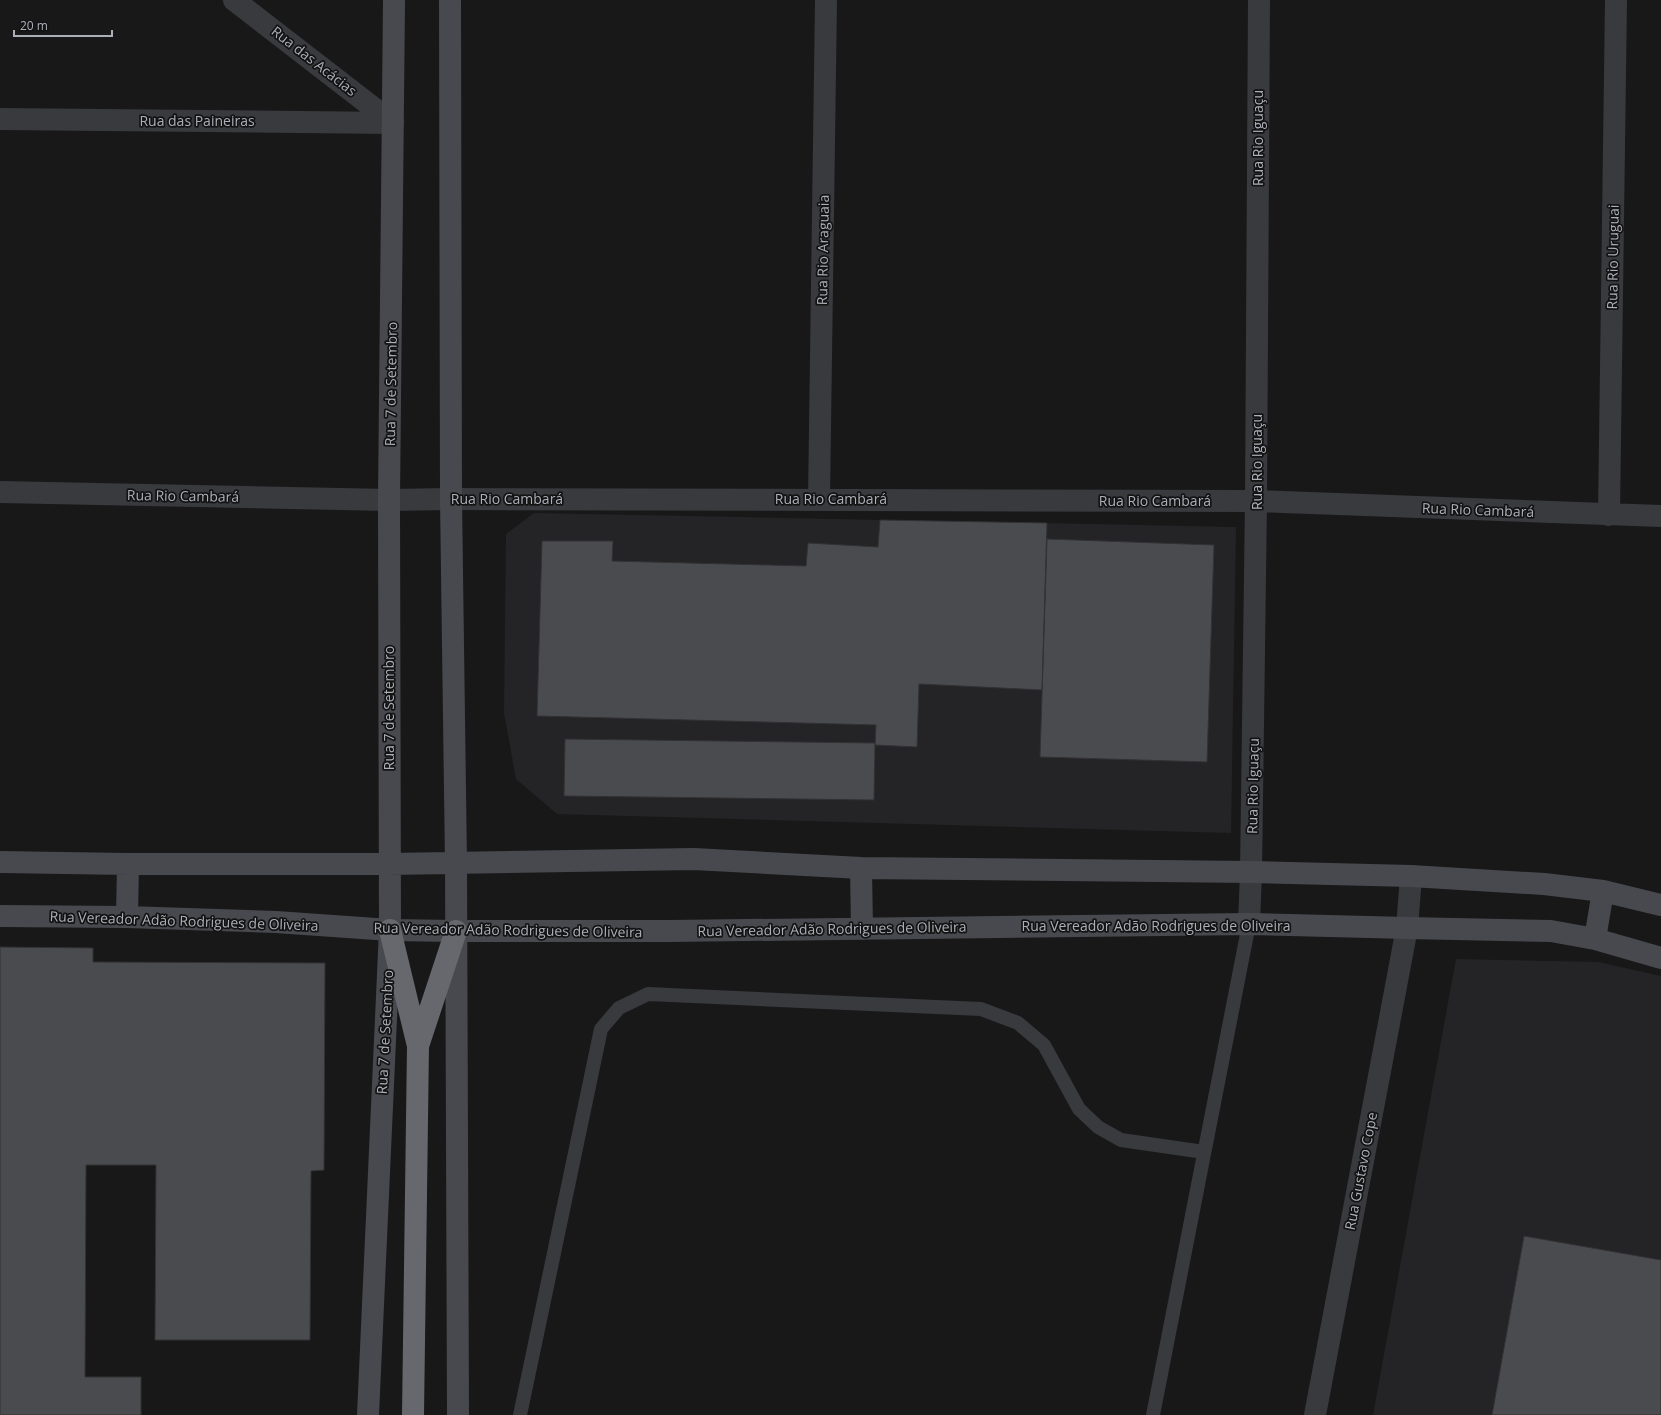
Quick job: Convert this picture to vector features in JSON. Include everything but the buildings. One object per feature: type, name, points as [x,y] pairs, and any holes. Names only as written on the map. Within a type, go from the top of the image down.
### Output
[{"type":"highway","points":[[390,930],[418,1055],[414,1415]]},
{"type":"highway","points":[[418,1055],[456,931]]},
{"type":"main road","name":"Rua 7 de Setembro","points":[[368,1415],[390,930],[390,500],[394,0]]},
{"type":"main road","points":[[450,0],[451,499],[456,863],[458,1415]]},
{"type":"main road","points":[[0,862],[128,864],[389,864],[694,859],[861,868],[1251,872],[1411,876],[1544,884],[1603,891],[1661,905]]},
{"type":"main road","points":[[127,917],[128,864]]},
{"type":"main road","points":[[861,868],[862,929]]},
{"type":"main road","points":[[1595,939],[1603,891]]},
{"type":"main road","name":"Rua Vereador Adão Rodrigues de Oliveira","points":[[0,916],[127,917],[276,922],[390,930],[456,931],[862,929],[1249,924],[1551,931],[1595,939],[1661,958]]},
{"type":"street","name":"Rua das Acácias","points":[[234,0],[393,123]]},
{"type":"street","name":"Rua Rio Araguaia","points":[[819,499],[826,0]]},
{"type":"street","name":"Rua Rio Iguaçu","points":[[1249,924],[1256,501],[1259,0]]},
{"type":"street","name":"Rua Rio Uruguai","points":[[1609,515],[1616,0]]},
{"type":"street","name":"Rua das Paineiras","points":[[0,119],[393,123]]},
{"type":"street","name":"Rua Rio Cambará","points":[[0,492],[390,500],[819,499],[1256,501],[1661,516]]},
{"type":"street","name":"Rua Gustavo Cope","points":[[1315,1415],[1407,928],[1411,876]]},
{"type":"lane","points":[[1153,1415],[1249,924]]},
{"type":"lane","points":[[520,1415],[601,1029],[620,1008],[648,994],[981,1009],[1018,1023],[1044,1045],[1078,1109],[1098,1127],[1121,1140],[1204,1152]]},
{"type":"shaded area","points":[[534,513],[1236,527],[1231,833],[557,814],[516,779],[504,713],[506,534]]},
{"type":"shaded area","points":[[1456,959],[1598,962],[1661,976],[1661,1415],[1373,1415]]}]
